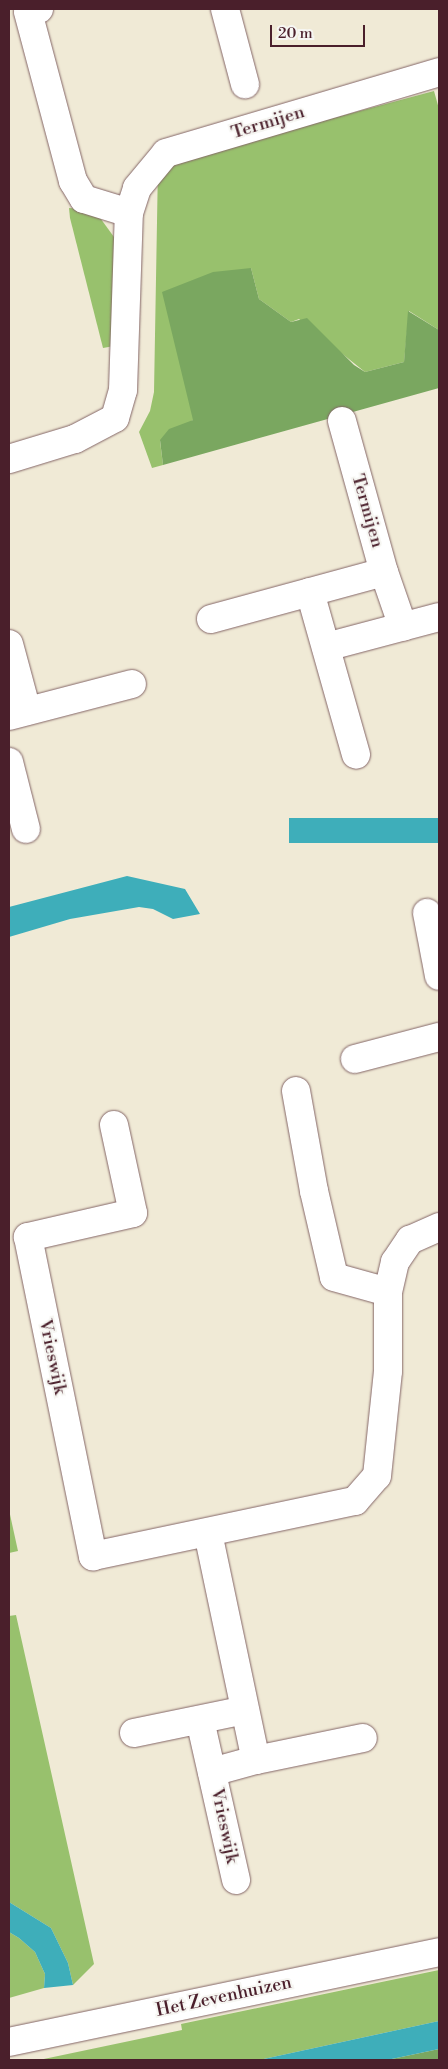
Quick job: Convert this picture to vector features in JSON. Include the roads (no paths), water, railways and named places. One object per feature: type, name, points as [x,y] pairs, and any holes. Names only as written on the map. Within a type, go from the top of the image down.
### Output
[{"type":"street","points":[[39,9],[28,12],[73,181],[84,199],[128,212]]},
{"type":"street","points":[[225,9],[245,84]]},
{"type":"street","name":"Termijen","points":[[9,459],[75,439],[115,418],[123,390],[128,212],[137,188],[166,153],[439,72]]},
{"type":"street","name":"Termijen","points":[[342,421],[384,572],[403,627]]},
{"type":"street","name":"Termijen","points":[[210,619],[384,572]]},
{"type":"street","points":[[310,592],[356,754]]},
{"type":"street","points":[[326,647],[439,617]]},
{"type":"street","points":[[9,644],[18,714],[132,684]]},
{"type":"street","points":[[9,762],[26,829]]},
{"type":"street","points":[[427,913],[439,976]]},
{"type":"street","points":[[355,1059],[439,1038]]},
{"type":"street","points":[[296,1091],[314,1191],[334,1277],[388,1292]]},
{"type":"street","name":"Vrieswijk","points":[[114,1125],[133,1213],[28,1237],[93,1556],[355,1501],[377,1476],[388,1371],[388,1292],[395,1262],[410,1240],[439,1227]]},
{"type":"street","points":[[208,1533],[256,1760]]},
{"type":"street","points":[[134,1733],[245,1710]]},
{"type":"street","name":"Vrieswijk","points":[[200,1720],[236,1880]]},
{"type":"street","name":"Vrieswijk","points":[[212,1772],[256,1760],[363,1738]]},
{"type":"street","name":"Het Zevenhuizen","points":[[9,2042],[439,1952]]},
{"type":"water","points":[[289,818],[439,818],[439,843],[289,843]]},
{"type":"water","points":[[127,876],[185,889],[200,914],[173,919],[153,909],[139,907],[70,919],[9,937],[9,907]]},
{"type":"water","points":[[9,1902],[51,1928],[68,1963],[73,1985],[44,1988],[45,1974],[35,1952],[9,1932]]},
{"type":"water","points":[[439,2021],[439,2049],[387,2060],[259,2060]]}]
